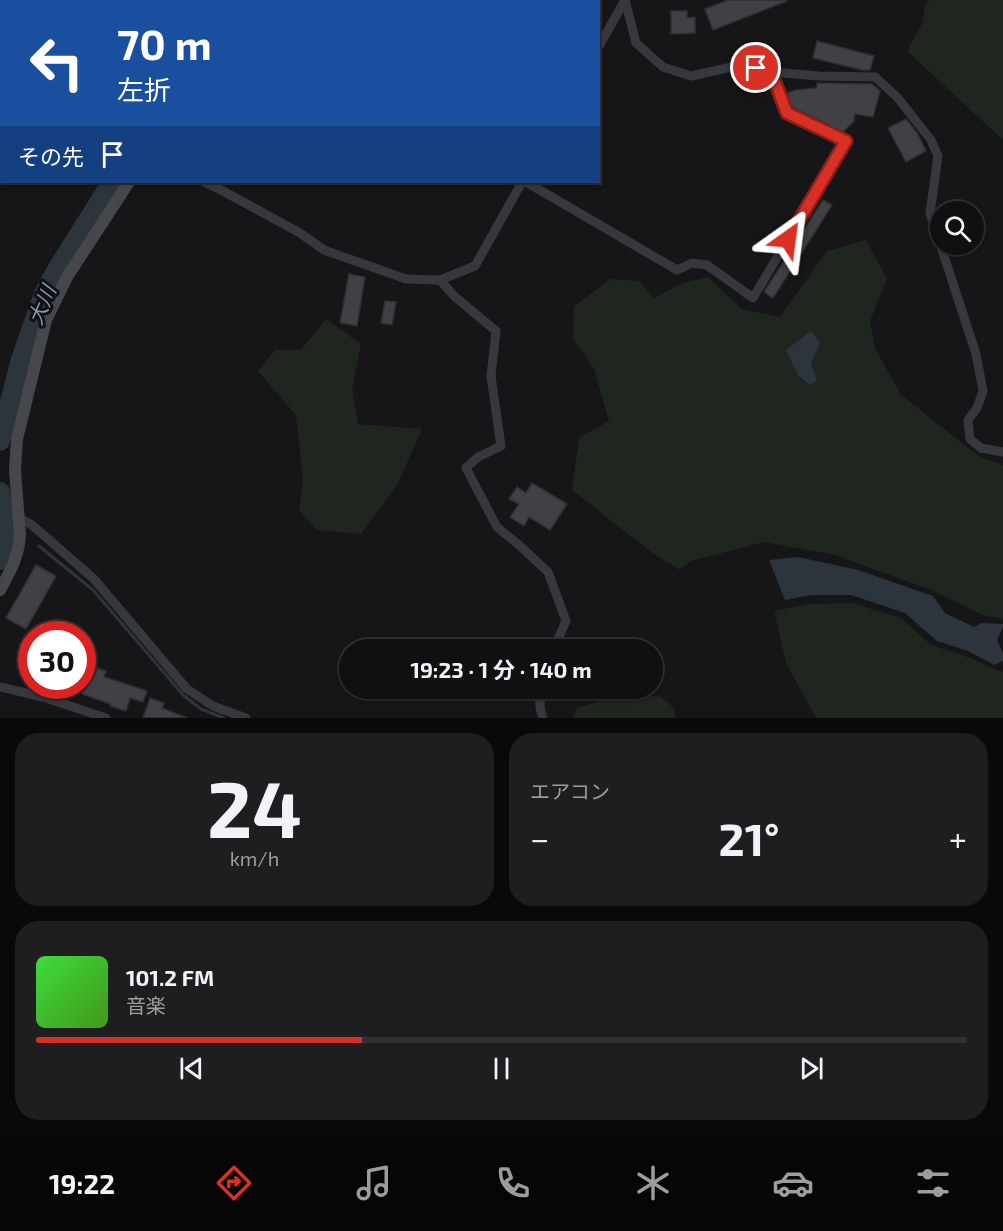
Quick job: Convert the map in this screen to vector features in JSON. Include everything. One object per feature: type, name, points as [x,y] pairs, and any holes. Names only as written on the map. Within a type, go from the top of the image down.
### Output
[{"type":"main road","points":[[0,590],[14,564],[20,546],[15,470],[17,439],[46,320],[67,277],[128,183]]},
{"type":"street","points":[[600,44],[625,0]]},
{"type":"street","points":[[625,0],[636,43],[663,67],[691,76],[741,65],[771,72],[875,77],[897,97],[931,140],[938,156],[930,213],[976,354],[983,391],[977,408],[968,420],[970,439],[981,448],[1003,452]]},
{"type":"street","points":[[526,183],[678,270],[692,263],[707,265],[753,298],[846,141],[787,113],[771,72]]},
{"type":"street","points":[[206,183],[300,233],[324,250],[406,279],[440,280],[475,266],[523,183]]},
{"type":"street","points":[[440,280],[454,296],[496,331],[491,376],[501,446],[478,457],[466,468],[497,527],[548,572],[566,621],[558,639]]},
{"type":"street","points":[[19,518],[32,525],[94,579],[187,689],[213,706],[246,718]]},
{"type":"street","points":[[0,687],[44,697],[106,718]]},
{"type":"street","points":[[540,699],[543,718]]},
{"type":"shaded area","points":[[930,0],[1003,0],[1003,140],[907,51],[923,22],[925,4]]},
{"type":"shaded area","points":[[866,240],[887,279],[870,321],[875,348],[901,395],[980,457],[1003,465],[1003,619],[983,615],[931,590],[835,555],[764,542],[691,561],[680,570],[654,554],[572,490],[579,438],[609,421],[594,369],[573,338],[574,306],[611,279],[639,281],[654,298],[683,283],[708,277],[742,309],[780,317],[827,251]]},
{"type":"shaded area","points":[[326,319],[361,344],[352,389],[358,424],[422,429],[397,485],[361,534],[317,530],[299,510],[303,478],[296,415],[258,371],[275,350],[301,350]]},
{"type":"shaded area","points":[[811,331],[820,342],[811,364],[817,380],[810,385],[798,375],[786,350]]},
{"type":"shaded area","points":[[798,557],[858,570],[933,596],[945,613],[974,627],[982,623],[1003,624],[997,640],[1003,653],[1003,661],[994,665],[968,651],[937,641],[905,613],[851,595],[811,595],[785,600],[769,560]]},
{"type":"shaded area","points":[[852,603],[901,618],[931,645],[1003,671],[1003,718],[816,718],[786,663],[774,611],[810,604]]},
{"type":"shaded area","points":[[608,699],[663,699],[673,707],[676,718],[573,718],[577,708]]},
{"type":"building","points":[[728,0],[787,1],[713,30],[705,9]]},
{"type":"building","points":[[671,11],[687,11],[687,18],[695,17],[695,33],[671,34]]},
{"type":"building","points":[[817,41],[874,56],[870,70],[813,58]]},
{"type":"building","points":[[817,83],[872,84],[880,91],[873,117],[855,114],[854,121],[843,132],[792,107],[787,93],[817,88]]},
{"type":"building","points":[[906,119],[917,133],[926,151],[906,162],[888,128]]},
{"type":"building","points":[[823,200],[832,205],[773,298],[764,292]]},
{"type":"building","points":[[349,274],[365,277],[357,326],[340,323]]},
{"type":"building","points":[[385,301],[396,302],[392,325],[381,323]]},
{"type":"building","points":[[532,483],[567,504],[550,530],[529,517],[524,526],[510,517],[519,504],[509,499],[517,487],[526,493]]},
{"type":"building","points":[[36,565],[56,576],[31,621],[18,621],[18,625],[6,618]]},
{"type":"building","points":[[96,668],[106,671],[104,677],[147,691],[143,702],[130,698],[126,711],[110,706],[111,704],[96,699]]},
{"type":"building","points":[[150,698],[164,703],[162,708],[187,718],[143,718]]},
{"type":"waterway","name":"大川","points":[[0,441],[21,359],[44,294],[111,183]]},
{"type":"waterway","name":"大川","points":[[0,492],[5,551],[0,560]]},
{"type":"waterway","points":[[39,546],[93,590],[184,696],[201,709],[224,718]]},
{"type":"route","points":[[756,68],[771,72],[787,113],[846,141],[788,239]]}]
